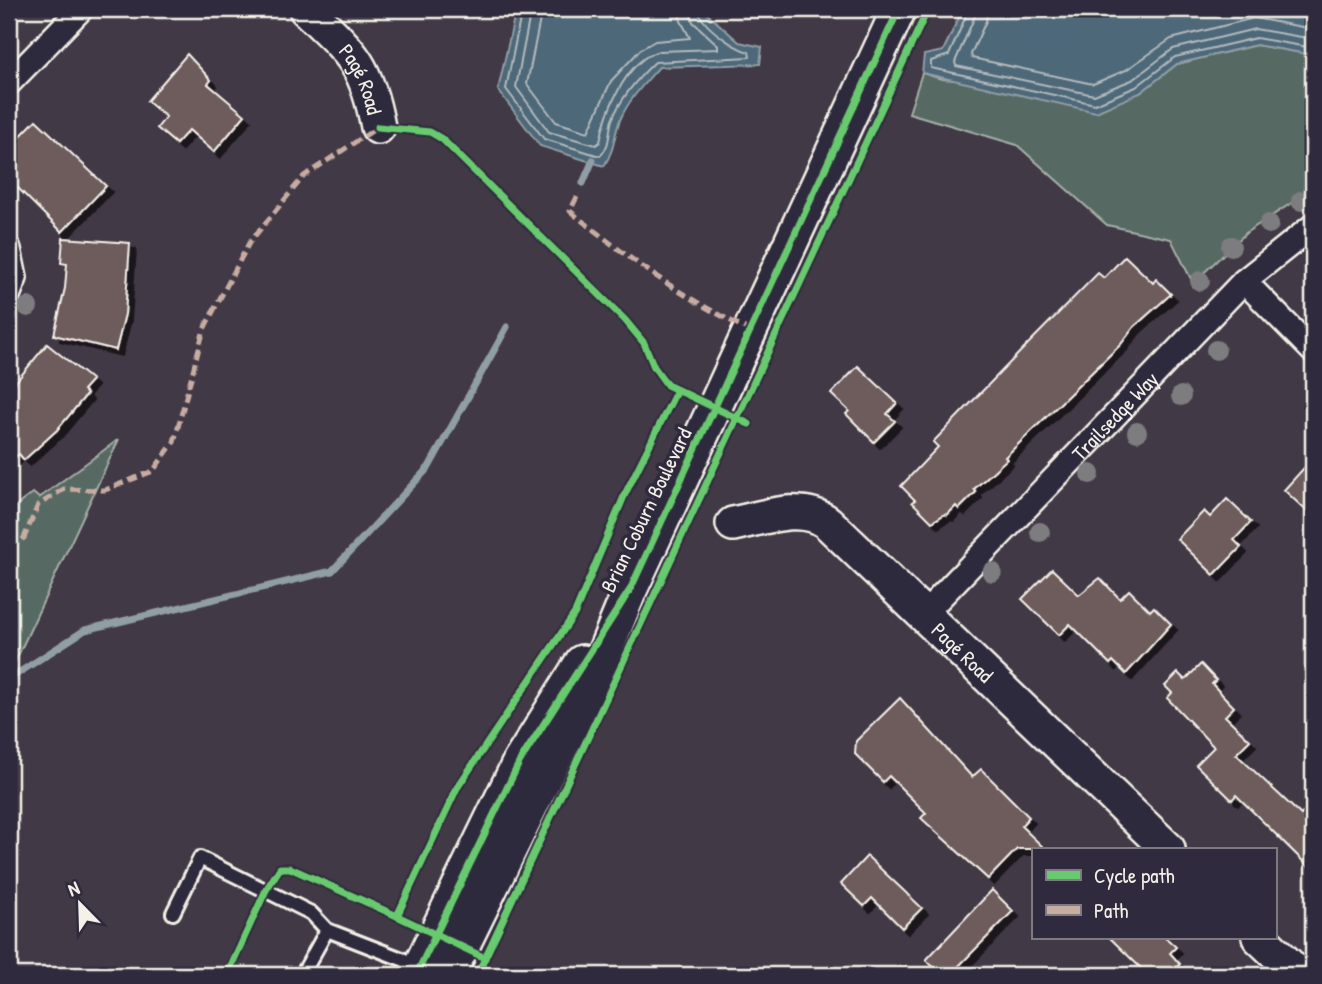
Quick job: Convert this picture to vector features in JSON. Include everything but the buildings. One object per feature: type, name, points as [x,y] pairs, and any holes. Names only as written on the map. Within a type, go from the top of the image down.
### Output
[{"type":"main road","name":"Pagé Road","points":[[306,9],[352,53],[370,87],[378,127]]},
{"type":"main road","name":"Brian Coburn Boulevard","points":[[431,973],[595,675],[630,590],[899,9]]},
{"type":"main road","name":"Pagé Road","points":[[733,523],[788,513],[816,514],[1167,848]]},
{"type":"main road","points":[[1261,939],[1299,975]]},
{"type":"street","points":[[9,83],[81,9]]},
{"type":"street","name":"Trailsedge Way","points":[[924,614],[1244,281],[1313,226]]},
{"type":"street","points":[[9,249],[15,278],[9,293]]},
{"type":"street","points":[[1244,281],[1313,351]]},
{"type":"lane","points":[[173,912],[200,858],[311,913],[327,930],[431,973]]},
{"type":"lane","points":[[302,975],[327,930]]},
{"type":"green space","points":[[1256,45],[1313,55],[1313,189],[1247,232],[1193,283],[1171,239],[1107,225],[1017,145],[909,113],[922,73],[942,79],[1140,93],[1177,64]]},
{"type":"green space","points":[[119,439],[9,675],[9,511],[33,493],[39,498]]},
{"type":"water","points":[[516,9],[702,9],[739,42],[762,47],[760,64],[659,67],[624,112],[604,166],[540,146],[498,90]]},
{"type":"water","points":[[963,9],[1313,9],[1313,55],[1256,45],[1177,64],[1140,93],[1096,112],[922,73],[924,55],[943,51]]},
{"type":"waterway","points":[[583,183],[593,160]]},
{"type":"waterway","points":[[9,679],[85,630],[332,571],[429,467],[507,327]]},
{"type":"marked path","points":[[9,547],[24,538],[38,505],[64,489],[105,490],[153,471],[174,442],[204,329],[249,243],[304,176],[378,127]]},
{"type":"marked path","points":[[577,197],[570,211],[613,245],[678,291],[749,330]]},
{"type":"cycle path","points":[[416,975],[520,761],[630,590],[899,9]]},
{"type":"cycle path","points":[[477,975],[928,9]]},
{"type":"cycle path","points":[[378,127],[430,132],[442,139],[625,320],[644,343],[654,367],[667,385],[749,424]]},
{"type":"cycle path","points":[[227,975],[266,890],[280,868],[290,868],[397,916],[457,788],[575,613],[625,494],[676,392]]},
{"type":"cycle path","points":[[397,916],[485,958]]}]
